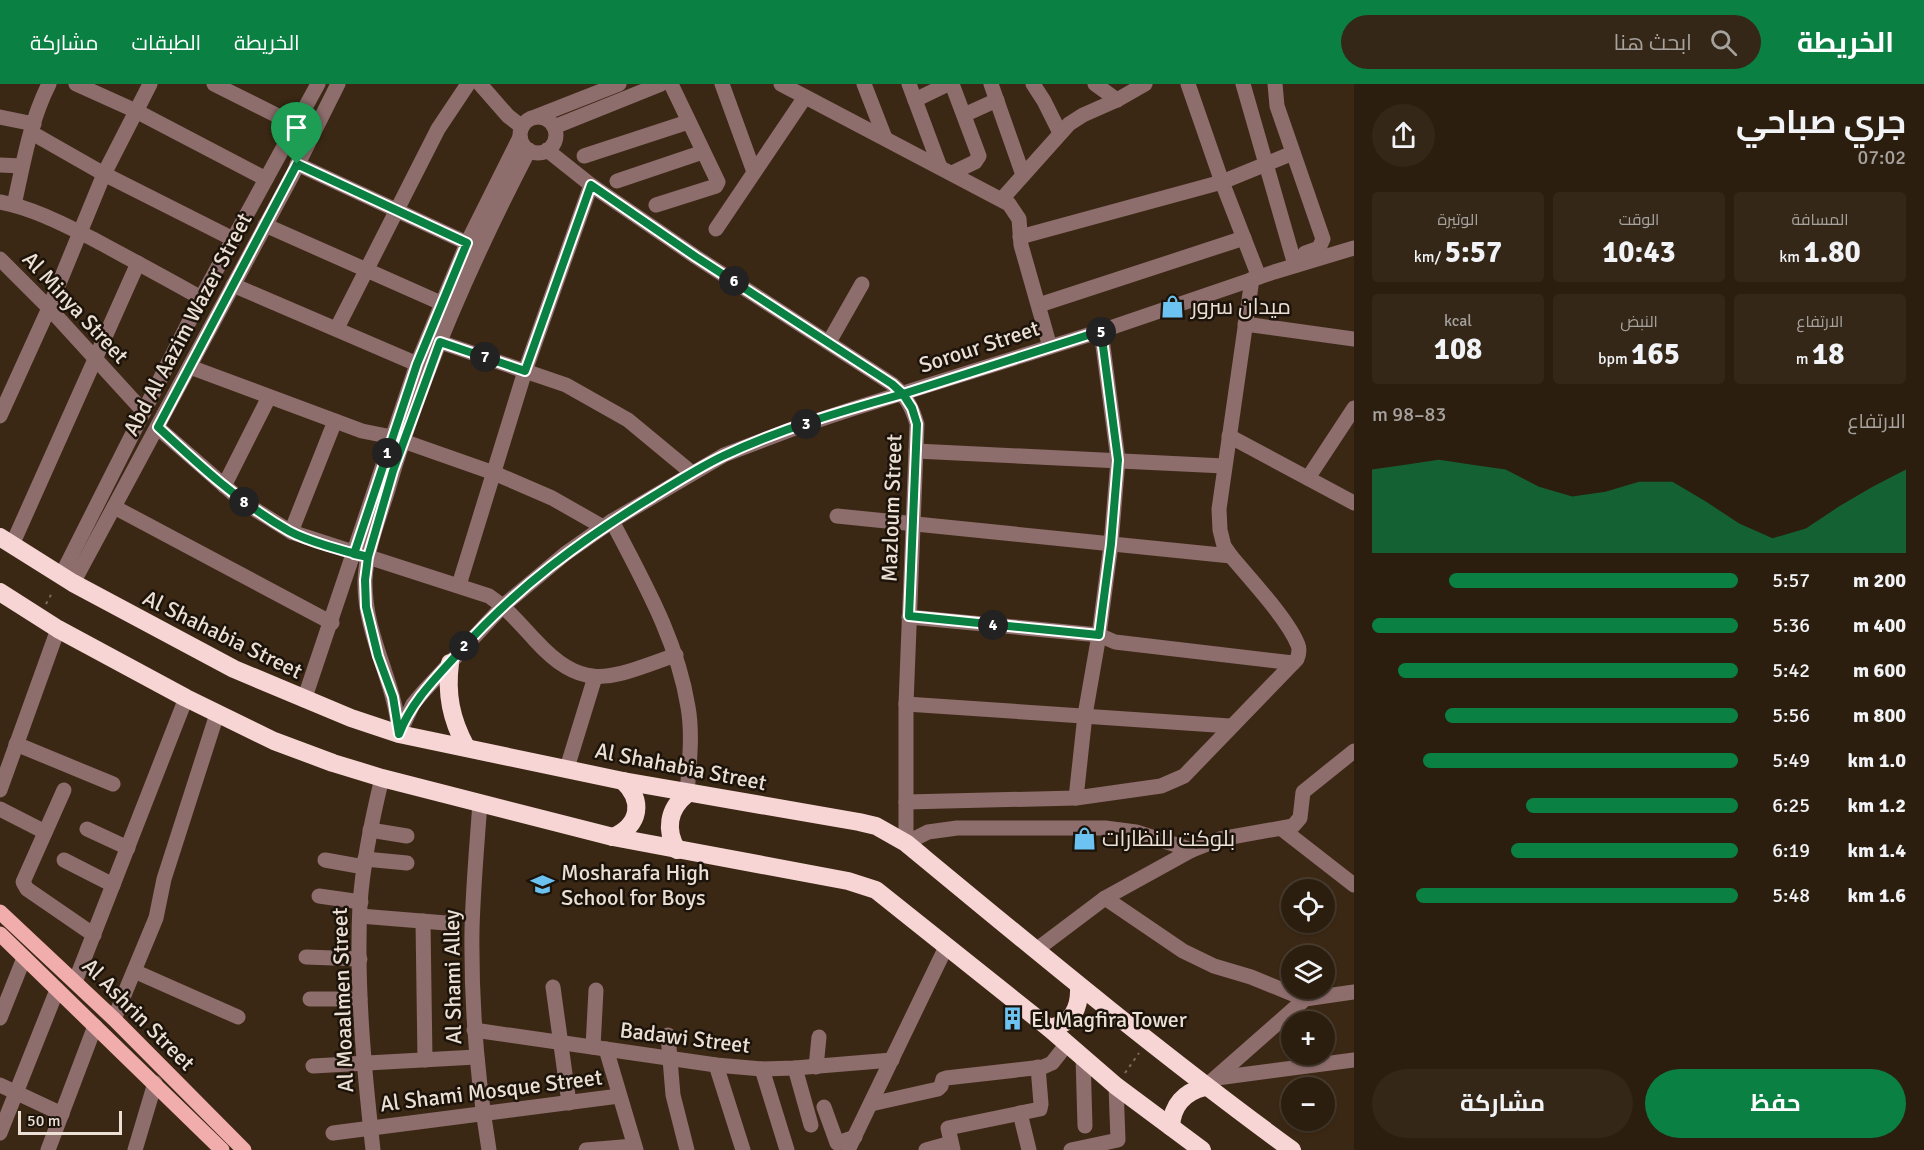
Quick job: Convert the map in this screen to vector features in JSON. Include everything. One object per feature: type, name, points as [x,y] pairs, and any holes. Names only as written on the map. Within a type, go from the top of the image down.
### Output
[{"type":"highway","name":"Al Shahabia Street","points":[[6,541],[67,580],[234,669],[304,700],[399,734],[687,794],[876,826],[906,843],[1079,986],[1147,1040],[1211,1083],[1292,1150]]},
{"type":"highway","points":[[0,592],[58,629],[217,714],[274,741],[333,763],[382,778],[613,837],[863,884],[888,899],[1049,1028],[1116,1086],[1202,1150]]},
{"type":"highway","points":[[450,663],[448,689],[451,715],[466,747]]},
{"type":"highway","points":[[613,837],[624,832],[632,823],[636,812],[636,800],[631,789],[622,781]]},
{"type":"highway","points":[[677,850],[670,836],[670,820],[676,805],[687,794]]},
{"type":"highway","points":[[1049,1028],[1067,1022],[1073,1015],[1078,1006],[1079,986]]},
{"type":"highway","points":[[1171,1127],[1171,1117],[1180,1100],[1187,1094],[1211,1083]]},
{"type":"main road","name":"Al Ashrin Street","points":[[0,912],[114,1018],[244,1150]]},
{"type":"main road","name":"Al Ashrin Street","points":[[0,934],[222,1150]]},
{"type":"street","points":[[49,84],[42,98],[22,166],[7,203],[42,215],[79,232],[201,298]]},
{"type":"street","points":[[76,84],[269,173],[283,174],[294,170],[396,211],[467,243]]},
{"type":"street","points":[[1,411],[49,308],[104,174],[150,84]]},
{"type":"street","points":[[214,84],[296,125]]},
{"type":"street","name":"Abd Al Aazim Wazer Street","points":[[67,580],[144,412],[201,298],[318,84]]},
{"type":"street","name":"Abd Al Aazim Wazer Street","points":[[67,580],[114,507],[158,427],[338,84]]},
{"type":"street","points":[[337,328],[438,129],[468,84]]},
{"type":"street","points":[[480,84],[521,132],[524,146],[529,150],[541,152],[547,150],[555,140],[554,127],[546,119],[535,117]]},
{"type":"street","points":[[304,700],[332,623],[361,556],[398,439],[417,364],[467,243],[521,132],[530,119],[619,84]]},
{"type":"street","points":[[554,127],[661,84]]},
{"type":"street","points":[[656,205],[718,184],[671,84]]},
{"type":"street","points":[[722,84],[754,172]]},
{"type":"street","points":[[782,84],[1002,199],[1015,211],[1050,347]]},
{"type":"street","points":[[864,84],[885,138]]},
{"type":"street","points":[[909,84],[946,170]]},
{"type":"street","points":[[915,100],[950,84],[964,115],[979,156],[975,162],[946,170]]},
{"type":"street","points":[[992,84],[1023,175]]},
{"type":"street","points":[[1033,84],[1060,133]]},
{"type":"street","points":[[1095,84],[1117,100]]},
{"type":"street","points":[[1002,199],[1060,133],[1083,115],[1145,84]]},
{"type":"street","points":[[1188,84],[1222,182],[1262,276]]},
{"type":"street","points":[[1243,84],[1293,258]]},
{"type":"street","points":[[906,802],[1076,798],[1175,782],[1188,772],[1299,654],[1297,643],[1278,613],[1224,546],[1220,530],[1219,509],[1245,324],[1262,276],[1293,258],[1310,256],[1319,248],[1323,239],[1276,106],[1278,84]]},
{"type":"street","points":[[716,229],[805,97]]},
{"type":"street","points":[[964,115],[997,100]]},
{"type":"street","points":[[0,117],[33,128],[104,174],[233,239]]},
{"type":"street","points":[[584,156],[688,122]]},
{"type":"street","points":[[398,439],[494,218],[529,150]]},
{"type":"street","name":"Mazloum Street","points":[[547,150],[591,185],[696,257],[892,384],[903,394],[912,408],[917,424],[906,704],[906,843]]},
{"type":"street","points":[[617,181],[702,152]]},
{"type":"street","points":[[1020,237],[1222,182],[1293,153]]},
{"type":"street","points":[[0,165],[22,166]]},
{"type":"street","points":[[459,585],[525,371],[591,185]]},
{"type":"street","points":[[258,193],[266,196],[275,206]]},
{"type":"street","points":[[265,225],[441,303]]},
{"type":"street","points":[[1038,305],[1244,238]]},
{"type":"street","name":"Sorour Street","points":[[399,734],[413,704],[503,606],[565,554],[608,524],[724,455],[795,428],[1101,331],[1262,276],[1310,256],[1354,248]]},
{"type":"street","points":[[6,541],[96,359],[138,263]]},
{"type":"street","name":"Al Minya Street","points":[[1,264],[49,308],[144,412]]},
{"type":"street","points":[[829,342],[862,284]]},
{"type":"street","points":[[233,285],[417,364]]},
{"type":"street","points":[[1245,324],[1354,339]]},
{"type":"street","points":[[1076,798],[1085,715],[1099,635],[1111,544],[1118,460],[1101,331]]},
{"type":"street","points":[[440,342],[566,385],[628,420],[692,473]]},
{"type":"street","points":[[190,367],[362,431],[398,439],[494,474],[608,524],[659,611],[680,668],[689,709],[690,746],[687,794]]},
{"type":"street","points":[[224,486],[269,397]]},
{"type":"street","points":[[1308,478],[1354,408]]},
{"type":"street","points":[[291,532],[335,421]]},
{"type":"street","points":[[158,427],[243,502],[291,532],[489,596],[503,606],[550,657],[576,674],[595,677],[613,676],[676,655]]},
{"type":"street","points":[[1228,436],[1354,503]]},
{"type":"street","points":[[916,451],[1224,466]]},
{"type":"street","points":[[114,507],[332,623]]},
{"type":"street","points":[[837,516],[1231,556]]},
{"type":"street","points":[[361,556],[366,607],[378,656],[393,697],[399,734]]},
{"type":"street","points":[[909,616],[1099,635],[1115,642],[1293,663]]},
{"type":"street","points":[[0,790],[58,629]]},
{"type":"street","points":[[567,768],[595,677]]},
{"type":"street","points":[[75,982],[186,698]]},
{"type":"street","points":[[906,704],[1230,726]]},
{"type":"street","points":[[114,1018],[156,918],[164,879],[217,714]]},
{"type":"street","points":[[16,744],[113,784]]},
{"type":"street","points":[[1036,950],[1105,898],[1192,850],[1220,839],[1282,830],[1293,826],[1300,819],[1301,796],[1305,790],[1354,751]]},
{"type":"street","name":"Al Moaalmen Street","points":[[373,1150],[360,999],[360,909],[370,830],[382,778]]},
{"type":"street","points":[[64,790],[24,878],[24,886],[94,935]]},
{"type":"street","name":"Al Shami Alley","points":[[480,802],[472,928],[474,1030],[489,1150]]},
{"type":"street","points":[[0,809],[45,832]]},
{"type":"street","points":[[906,843],[928,832],[950,829],[1105,828],[1136,832],[1192,850]]},
{"type":"street","points":[[87,829],[128,848]]},
{"type":"street","points":[[370,830],[407,836]]},
{"type":"street","points":[[1282,830],[1354,885]]},
{"type":"street","points":[[64,860],[113,885]]},
{"type":"street","points":[[325,860],[407,863]]},
{"type":"street","points":[[319,896],[360,909],[423,921],[446,922]]},
{"type":"street","points":[[1105,898],[1183,951],[1214,966],[1281,989]]},
{"type":"street","points":[[423,921],[425,1060]]},
{"type":"street","points":[[824,1107],[837,1143],[852,1144],[946,947]]},
{"type":"street","points":[[306,957],[360,959]]},
{"type":"street","points":[[0,1018],[24,958]]},
{"type":"street","points":[[134,971],[238,1017]]},
{"type":"street","points":[[553,987],[569,1102]]},
{"type":"street","points":[[0,1133],[57,990]]},
{"type":"street","points":[[596,990],[599,1048],[619,1096],[635,1148],[597,1150]]},
{"type":"street","points":[[1335,995],[1354,992]]},
{"type":"street","points":[[310,999],[360,999]]},
{"type":"street","points":[[1211,1083],[1305,999]]},
{"type":"street","points":[[48,1150],[95,1026]]},
{"type":"street","name":"Badawi Street","points":[[474,1030],[716,1065],[762,1069],[892,1060]]},
{"type":"street","points":[[668,1035],[673,1095],[687,1150]]},
{"type":"street","points":[[816,1067],[819,1037]]},
{"type":"street","points":[[871,1104],[938,1089],[943,1079],[946,1078],[1038,1068],[1052,1063],[1067,1044]]},
{"type":"street","points":[[313,1065],[476,1057]]},
{"type":"street","points":[[1083,1057],[1085,1126]]},
{"type":"street","points":[[1211,1083],[1354,1060]]},
{"type":"street","points":[[716,1065],[743,1150]]},
{"type":"street","points":[[795,1068],[811,1125]]},
{"type":"street","points":[[926,1150],[1020,1113],[1040,1109],[1038,1068]]},
{"type":"street","points":[[762,1069],[787,1150]]},
{"type":"street","points":[[135,1150],[154,1083]]},
{"type":"street","points":[[0,1085],[62,1113]]},
{"type":"street","points":[[1071,1150],[1116,1141],[1120,1138],[1116,1086]]},
{"type":"street","name":"Al Shami Mosque Street","points":[[333,1133],[619,1096]]},
{"type":"street","points":[[1020,1113],[1029,1150]]},
{"type":"path","points":[[39,617],[67,580]]},
{"type":"path","points":[[1116,1086],[1147,1040]]},
{"type":"place","name":"ميدان سرور","points":[[1173,306]]},
{"type":"place","name":"بلوكت للنظارات","points":[[1084,838]]},
{"type":"place","name":"Mosharafa High School for Boys","points":[[543,885]]},
{"type":"place","name":"El Magfira Tower","points":[[1013,1019]]},
{"type":"route","points":[[297,164],[158,427],[243,502],[291,532],[354,554],[368,557],[393,471],[440,342],[525,371],[591,185],[696,257],[892,384],[903,394],[1101,331],[1118,460],[1111,544],[1099,635],[909,616],[917,424],[912,408],[903,394],[795,428],[724,455],[603,527],[565,554],[485,623],[413,704],[399,734],[393,697],[378,656],[366,607],[365,580],[368,557],[354,554],[417,364],[467,243],[297,164]]}]
